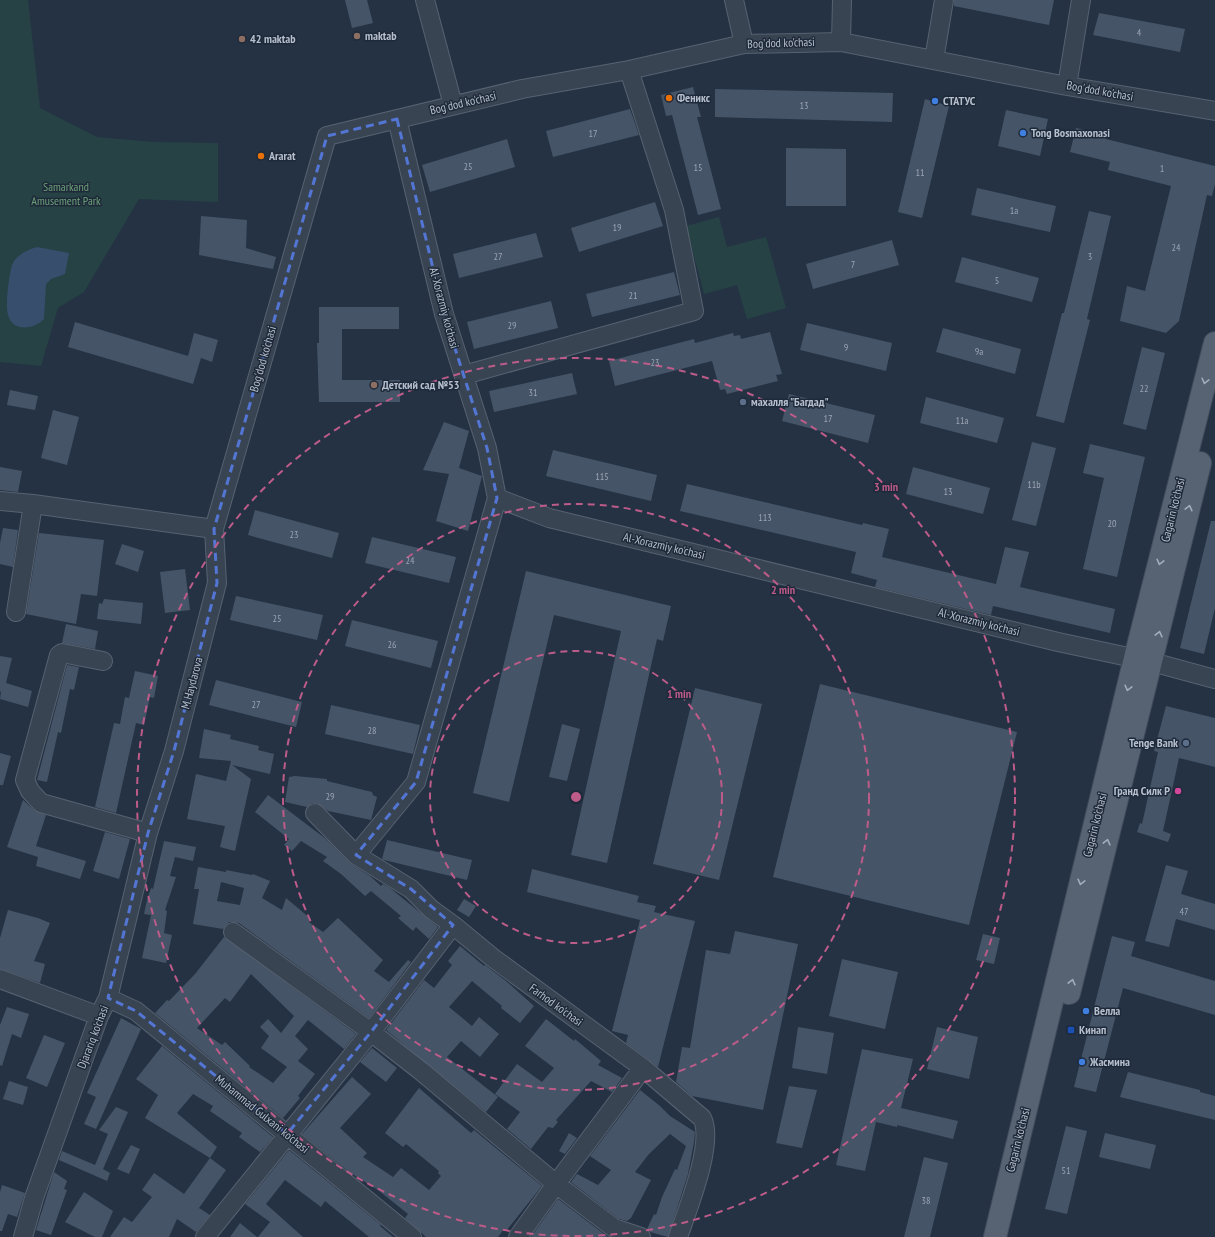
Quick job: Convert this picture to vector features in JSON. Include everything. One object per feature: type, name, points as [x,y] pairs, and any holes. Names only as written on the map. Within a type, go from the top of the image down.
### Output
[{"type":"main road","name":"Gagarin ko'chasi","points":[[1010,1237],[1215,344]]},
{"type":"main road","name":"Gagarin ko'chasi","points":[[995,1237],[1143,660],[1215,402]]},
{"type":"street","points":[[425,0],[453,105]]},
{"type":"street","points":[[734,0],[744,44]]},
{"type":"street","points":[[841,42],[842,0]]},
{"type":"street","points":[[934,60],[944,0]]},
{"type":"street","points":[[1067,86],[1080,0]]},
{"type":"street","name":"Bog'dod ko'chasi","points":[[214,529],[327,136],[522,89],[630,70],[744,44],[841,42],[1067,86],[1215,111]]},
{"type":"street","points":[[464,376],[694,311],[674,210],[630,70]]},
{"type":"street","name":"Al-Xorazmiy ko'chasi","points":[[397,119],[444,314],[487,448],[497,498],[549,518],[1058,642],[1143,660],[1215,679]]},
{"type":"street","points":[[356,855],[416,782],[497,498]]},
{"type":"street","points":[[0,501],[33,504],[214,529]]},
{"type":"street","points":[[16,612],[33,504]]},
{"type":"street","name":"M.Haydarova","points":[[148,833],[176,743],[217,583],[214,529]]},
{"type":"street","points":[[104,661],[62,654],[60,655],[25,780],[30,791],[41,803],[148,833]]},
{"type":"street","name":"Farhod ko'chasi","points":[[315,813],[356,855],[411,889],[432,909],[453,924],[493,958],[643,1068],[702,1118],[706,1125],[703,1156],[678,1237]]},
{"type":"street","name":"Djarariq ko'chasi","points":[[22,1237],[34,1198],[99,1016],[108,998],[148,833]]},
{"type":"street","points":[[205,1237],[371,1032],[453,924]]},
{"type":"street","points":[[233,932],[371,1032],[421,1071],[556,1184],[614,1228],[641,1237]]},
{"type":"street","points":[[0,979],[99,1016]]},
{"type":"street","name":"Muhammad Gulxani ko'chasi","points":[[108,998],[136,1012],[412,1237]]},
{"type":"street","points":[[518,1237],[643,1068]]},
{"type":"highlighted area","points":[[397,119],[444,314],[487,448],[497,498],[416,782],[356,855],[411,889],[453,925],[371,1032],[287,1134],[136,1011],[108,998],[148,833],[174,751],[217,583],[214,529],[327,136]]},
{"type":"green space","name":"Samarkand Amusement Park","points":[[0,0],[28,0],[40,108],[97,137],[153,142],[218,143],[218,202],[139,199],[84,292],[58,308],[41,366],[0,362]]},
{"type":"green space","points":[[719,217],[727,247],[766,237],[786,308],[747,319],[737,285],[704,294],[686,226]]},
{"type":"water","points":[[37,247],[69,253],[65,274],[51,279],[46,284],[44,319],[35,325],[24,328],[14,325],[7,311],[11,270],[16,258],[26,251]]},
{"type":"building","points":[[345,0],[367,0],[373,23],[352,28]]},
{"type":"building","points":[[954,0],[1054,0],[1049,25],[954,6]]},
{"type":"building","points":[[1099,13],[1185,29],[1180,52],[1093,35]]},
{"type":"building","points":[[693,87],[701,117],[697,117],[721,209],[698,215],[672,115],[666,116],[661,95]]},
{"type":"building","points":[[715,89],[893,93],[892,122],[715,117]]},
{"type":"building","points":[[925,99],[949,106],[922,218],[898,212]]},
{"type":"building","points":[[630,109],[639,135],[553,157],[546,131]]},
{"type":"building","name":"Tong Bosmaxonasi","points":[[1006,110],[1048,119],[1040,156],[998,146]]},
{"type":"building","points":[[1076,128],[1107,135],[1106,139],[1215,166],[1215,184],[1212,196],[1207,195],[1179,321],[1166,333],[1120,321],[1127,286],[1145,291],[1171,186],[1108,170],[1110,162],[1070,152]]},
{"type":"building","points":[[507,139],[515,167],[430,192],[422,165]]},
{"type":"building","points":[[786,148],[846,149],[846,206],[786,206]]},
{"type":"building","points":[[977,188],[1056,206],[1050,232],[971,215]]},
{"type":"building","points":[[655,202],[663,226],[579,252],[571,228]]},
{"type":"building","points":[[1089,211],[1111,216],[1087,319],[1090,320],[1064,423],[1036,416],[1062,313],[1064,313]]},
{"type":"building","points":[[201,216],[247,220],[246,248],[276,257],[273,269],[199,255]]},
{"type":"building","points":[[536,233],[543,257],[459,278],[453,254]]},
{"type":"building","points":[[892,240],[899,265],[813,289],[806,264]]},
{"type":"building","points":[[962,257],[1039,278],[1032,302],[955,282]]},
{"type":"building","points":[[674,272],[680,295],[592,317],[586,294]]},
{"type":"building","points":[[551,301],[558,328],[474,349],[467,322]]},
{"type":"building","points":[[319,307],[399,307],[399,329],[342,329],[342,380],[400,380],[400,402],[319,402],[317,343],[319,343]]},
{"type":"building","points":[[75,322],[188,356],[194,333],[218,340],[212,362],[201,358],[193,384],[68,347]]},
{"type":"building","points":[[807,323],[892,343],[886,371],[800,350]]},
{"type":"building","points":[[943,328],[1021,349],[1015,374],[936,352]]},
{"type":"building","points":[[770,332],[782,374],[776,375],[778,381],[727,394],[725,389],[720,390],[712,361],[615,386],[609,361],[694,339],[695,343],[733,333],[734,336],[740,335],[741,339]]},
{"type":"building","points":[[1142,347],[1165,353],[1146,430],[1123,424]]},
{"type":"building","points":[[572,373],[577,394],[494,412],[489,391]]},
{"type":"building","points":[[10,390],[38,396],[35,410],[7,405]]},
{"type":"building","points":[[789,394],[875,415],[868,443],[782,421]]},
{"type":"building","points":[[926,397],[1004,418],[997,443],[920,423]]},
{"type":"building","points":[[53,410],[79,417],[67,465],[41,458]]},
{"type":"building","points":[[444,422],[469,431],[459,468],[482,476],[468,531],[436,521],[449,474],[423,470]]},
{"type":"building","points":[[1032,442],[1056,448],[1036,526],[1012,520]]},
{"type":"building","points":[[1090,444],[1145,457],[1117,577],[1083,569],[1104,478],[1083,473]]},
{"type":"building","points":[[553,450],[657,475],[651,501],[546,476]]},
{"type":"building","points":[[0,467],[22,471],[18,492],[0,490]]},
{"type":"building","points":[[913,467],[990,488],[983,514],[906,494]]},
{"type":"building","points":[[687,484],[862,525],[863,523],[889,529],[882,557],[996,584],[1005,547],[1029,552],[1020,587],[1115,609],[1110,633],[993,606],[991,615],[875,587],[877,580],[851,573],[856,552],[680,511]]},
{"type":"building","points":[[255,510],[339,533],[332,558],[248,535]]},
{"type":"building","points":[[1211,521],[1215,521],[1215,608],[1204,654],[1180,648]]},
{"type":"building","points":[[3,528],[18,530],[13,567],[0,564],[0,543]]},
{"type":"building","points":[[39,533],[104,540],[97,596],[81,594],[76,624],[26,614]]},
{"type":"building","points":[[372,537],[456,557],[449,583],[365,563]]},
{"type":"building","points":[[122,544],[144,551],[138,572],[115,564]]},
{"type":"building","points":[[185,569],[190,610],[165,613],[160,572]]},
{"type":"building","points":[[526,571],[671,606],[663,641],[657,639],[607,863],[571,855],[621,631],[554,615],[509,802],[473,793]]},
{"type":"building","points":[[236,596],[323,615],[317,640],[230,620]]},
{"type":"building","points":[[104,599],[143,603],[141,624],[97,619],[99,603],[102,604]]},
{"type":"building","points":[[352,620],[438,641],[431,668],[345,646]]},
{"type":"building","points":[[66,624],[98,631],[95,649],[62,643]]},
{"type":"building","points":[[0,656],[12,658],[6,683],[32,691],[28,707],[0,699]]},
{"type":"building","points":[[67,665],[79,667],[74,690],[70,689],[61,733],[58,732],[47,782],[37,780]]},
{"type":"building","points":[[135,671],[158,676],[154,698],[150,697],[144,725],[136,723],[116,813],[95,807],[114,723],[120,724],[125,697],[129,698]]},
{"type":"building","points":[[216,680],[302,702],[296,727],[209,705]]},
{"type":"building","points":[[820,684],[1017,732],[969,925],[773,877]]},
{"type":"building","points":[[695,688],[762,704],[719,880],[653,864]]},
{"type":"building","points":[[331,705],[420,725],[413,754],[325,734]]},
{"type":"building","points":[[1166,706],[1215,718],[1215,767],[1179,758],[1163,831],[1171,834],[1168,842],[1137,832],[1140,823],[1142,824],[1158,752],[1154,751]]},
{"type":"building","points":[[562,724],[580,729],[567,781],[549,777]]},
{"type":"building","points":[[204,729],[231,735],[230,739],[259,746],[258,750],[274,754],[270,774],[232,765],[251,779],[235,851],[220,847],[225,826],[187,819],[196,774],[226,781],[231,761],[199,758]]},
{"type":"building","points":[[0,753],[11,756],[3,785],[0,785]]},
{"type":"building","points":[[295,776],[327,779],[327,781],[372,792],[373,795],[377,797],[371,820],[328,811],[317,803],[312,803],[307,807],[285,802],[289,777]]},
{"type":"building","points":[[268,795],[326,839],[350,863],[370,876],[381,886],[383,884],[390,888],[438,927],[429,939],[416,927],[413,931],[398,918],[401,916],[371,891],[365,896],[341,874],[323,861],[327,857],[301,841],[292,851],[284,845],[289,839],[255,812]]},
{"type":"building","points":[[23,800],[34,810],[46,815],[36,846],[86,861],[80,879],[36,866],[38,857],[7,847]]},
{"type":"building","points":[[105,832],[130,839],[119,879],[93,871]]},
{"type":"building","points":[[387,840],[472,860],[467,880],[382,859]]},
{"type":"building","points":[[164,841],[196,847],[193,861],[175,857],[170,876],[176,877],[165,910],[167,911],[164,933],[172,935],[166,963],[142,958],[151,915],[144,914],[151,888],[153,889]]},
{"type":"building","points":[[1166,865],[1188,871],[1181,894],[1215,904],[1215,930],[1176,919],[1169,947],[1145,941]]},
{"type":"building","points":[[198,867],[226,872],[226,870],[253,874],[270,881],[262,898],[282,910],[286,898],[311,919],[309,922],[323,932],[338,918],[383,960],[374,971],[389,982],[408,960],[411,962],[369,1018],[239,923],[229,922],[223,929],[193,924],[199,889],[194,889]],"holes":[[[221,882],[244,888],[240,905],[217,901]]]},
{"type":"building","points":[[532,869],[639,896],[637,902],[656,906],[654,912],[695,921],[658,1067],[626,1043],[628,1035],[612,1031],[640,920],[527,892]]},
{"type":"building","points":[[464,899],[476,906],[469,917],[457,910]]},
{"type":"building","points":[[8,910],[38,918],[50,923],[34,961],[45,964],[40,983],[0,969],[0,938]]},
{"type":"building","points":[[735,931],[798,944],[763,1110],[692,1096],[676,1082],[682,1047],[690,1048],[706,950],[730,954]]},
{"type":"building","points":[[983,934],[1000,938],[994,964],[976,960]]},
{"type":"building","points":[[1112,936],[1135,942],[1131,956],[1215,981],[1215,1015],[1123,988],[1096,1092],[1074,1087]]},
{"type":"building","points":[[224,937],[356,1034],[344,1049],[308,1020],[295,1036],[308,1049],[298,1061],[315,1074],[298,1096],[300,1098],[283,1118],[155,1013],[195,974]],"holes":[[[251,974],[294,1016],[281,1033],[268,1019],[260,1027],[269,1036],[261,1048],[287,1067],[273,1083],[249,1067],[250,1066],[225,1042],[222,1045],[197,1028],[225,998],[230,1002]]]},
{"type":"building","points":[[460,946],[484,966],[485,965],[506,981],[534,1006],[520,1023],[501,1008],[502,1006],[472,981],[449,1007],[472,1026],[479,1017],[499,1034],[480,1057],[461,1041],[447,1057],[498,1097],[486,1112],[386,1030],[424,980],[434,988],[452,965],[448,961]]},
{"type":"building","points":[[842,959],[898,972],[885,1029],[829,1016]]},
{"type":"building","points":[[7,1007],[29,1014],[21,1038],[12,1034],[2,1066],[0,1065],[0,1025]]},
{"type":"building","points":[[121,1018],[141,1029],[96,1129],[84,1124],[96,1097],[87,1093]]},
{"type":"building","points":[[546,1019],[574,1041],[575,1039],[601,1061],[598,1065],[622,1078],[612,1092],[591,1081],[556,1120],[558,1122],[553,1128],[548,1127],[531,1149],[507,1129],[520,1112],[495,1094],[517,1064],[542,1082],[554,1068],[525,1046]]},
{"type":"building","points":[[798,1027],[834,1033],[827,1074],[792,1068]]},
{"type":"building","points":[[937,1027],[978,1037],[969,1079],[927,1069]]},
{"type":"building","points":[[44,1035],[65,1043],[47,1087],[26,1078]]},
{"type":"building","points":[[162,1046],[273,1137],[260,1152],[239,1137],[242,1133],[210,1111],[213,1106],[193,1094],[177,1113],[217,1147],[210,1158],[145,1118],[158,1095],[136,1079]]},
{"type":"building","points":[[372,1048],[397,1068],[386,1082],[360,1062]]},
{"type":"building","points":[[862,1049],[913,1059],[901,1108],[958,1121],[953,1139],[897,1125],[897,1127],[876,1122],[865,1171],[836,1165]]},
{"type":"building","points":[[1128,1072],[1200,1090],[1200,1092],[1215,1096],[1215,1120],[1120,1097]]},
{"type":"building","points":[[352,1077],[371,1094],[340,1128],[367,1153],[363,1157],[393,1177],[401,1168],[429,1190],[441,1176],[438,1173],[439,1171],[406,1144],[403,1147],[385,1133],[419,1088],[471,1133],[474,1130],[542,1186],[506,1231],[504,1229],[498,1237],[426,1237],[405,1218],[408,1214],[378,1190],[349,1172],[302,1134]]},
{"type":"building","points":[[9,1081],[28,1087],[23,1105],[3,1099]]},
{"type":"building","points":[[789,1086],[817,1090],[802,1148],[776,1143]]},
{"type":"building","points":[[640,1090],[670,1116],[695,1132],[688,1174],[668,1237],[650,1232],[647,1229],[654,1214],[656,1215],[662,1197],[675,1169],[677,1170],[686,1146],[670,1134],[649,1154],[635,1172],[651,1180],[631,1218],[627,1221],[619,1219],[571,1182],[577,1174],[598,1185],[611,1170],[590,1156]]},
{"type":"building","points":[[116,1107],[128,1112],[103,1169],[110,1173],[107,1181],[59,1160],[62,1151],[95,1165],[108,1134],[99,1130]]},
{"type":"building","points":[[1066,1126],[1087,1131],[1067,1214],[1045,1209]]},
{"type":"building","points":[[569,1133],[577,1138],[565,1154],[559,1151]]},
{"type":"building","points":[[1105,1133],[1156,1145],[1150,1169],[1099,1157]]},
{"type":"building","points":[[131,1145],[140,1149],[129,1174],[117,1169]]},
{"type":"building","points":[[289,1150],[381,1225],[380,1226],[393,1237],[369,1237],[325,1201],[321,1207],[285,1180],[266,1204],[303,1237],[258,1237],[270,1222],[245,1204]]},
{"type":"building","points":[[924,1157],[948,1163],[930,1237],[904,1237]]},
{"type":"building","points":[[210,1158],[226,1170],[199,1208],[210,1215],[196,1232],[177,1219],[169,1237],[110,1237],[124,1217],[132,1222],[152,1197],[142,1190],[154,1173],[184,1194]]},
{"type":"building","points":[[54,1172],[67,1181],[64,1189],[67,1190],[51,1235],[36,1230]]},
{"type":"building","points":[[2,1185],[25,1193],[17,1217],[8,1214],[2,1231],[0,1231],[0,1192]]},
{"type":"building","points":[[84,1192],[113,1211],[102,1237],[95,1237],[65,1222]]},
{"type":"building","points":[[558,1199],[608,1237],[531,1237]]},
{"type":"building","points":[[240,1223],[257,1237],[230,1237]]},
{"type":"place","name":"maktab","points":[[357,36]]},
{"type":"place","name":"42 maktab","points":[[242,39]]},
{"type":"place","name":"Феникс","points":[[669,98]]},
{"type":"place","name":"СТАТУС","points":[[935,101]]},
{"type":"place","name":"Tong Bosmaxonasi","points":[[1023,133]]},
{"type":"place","name":"Ararat","points":[[261,156]]},
{"type":"place","name":"Детский сад №53","points":[[374,385]]},
{"type":"place","name":"махалля \"Багдад\"","points":[[743,402]]},
{"type":"place","name":"Tenge Bank","points":[[1186,743]]},
{"type":"place","name":"Гранд Силк Р","points":[[1178,791]]},
{"type":"place","name":"Велла","points":[[1086,1011]]},
{"type":"place","name":"Кинап","points":[[1071,1030]]},
{"type":"place","name":"Жасмина","points":[[1082,1062]]}]
